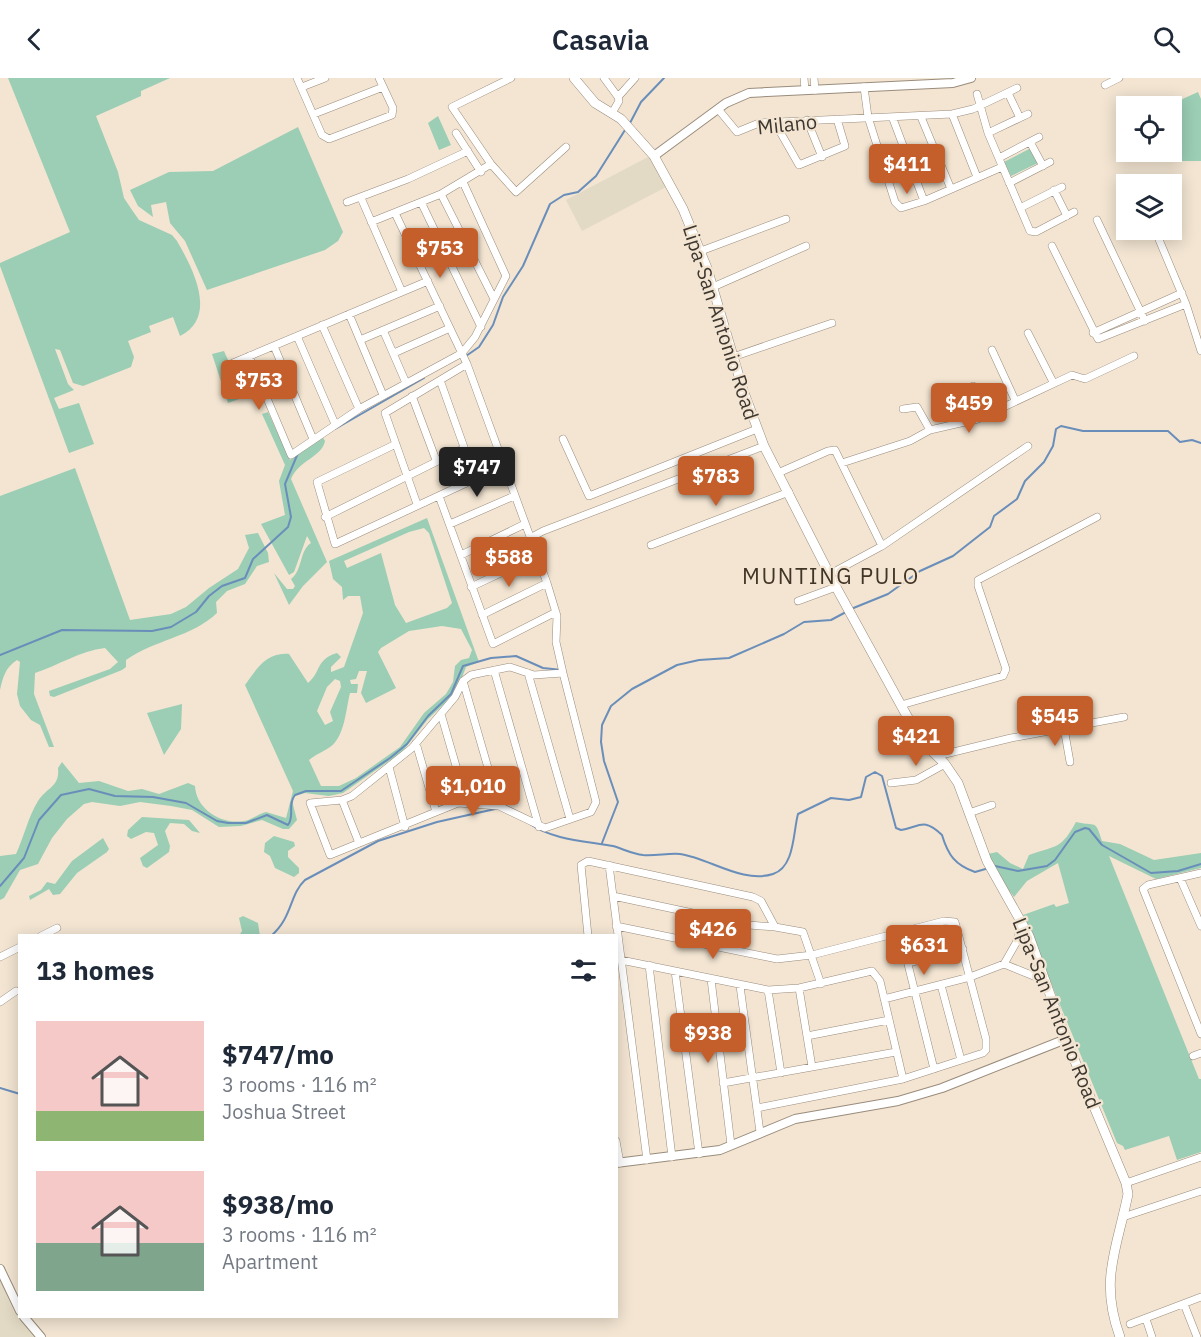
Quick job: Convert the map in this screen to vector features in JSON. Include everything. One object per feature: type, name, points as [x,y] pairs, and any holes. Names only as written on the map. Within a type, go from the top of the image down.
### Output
[{"type":"main road","name":"Lipa-San Antonio Road","points":[[574,78],[596,103],[621,119],[654,156],[683,208],[713,286],[733,357],[764,446],[836,587],[921,742],[945,764],[958,783],[987,861],[1022,921],[1066,1040],[1126,1183],[1128,1194],[1108,1277],[1111,1305],[1120,1337]]},
{"type":"street","points":[[297,78],[326,139],[370,124],[393,112],[379,78]]},
{"type":"street","points":[[302,87],[325,78]]},
{"type":"street","points":[[511,78],[453,107],[491,164],[516,192],[566,147]]},
{"type":"street","points":[[604,78],[619,101],[612,113]]},
{"type":"street","points":[[618,97],[635,78]]},
{"type":"street","points":[[804,78],[805,90]]},
{"type":"street","points":[[814,78],[814,90]]},
{"type":"street","points":[[654,156],[718,109],[735,98],[749,93],[953,83],[971,78]]},
{"type":"street","points":[[1105,85],[1119,78]]},
{"type":"street","points":[[314,114],[383,87]]},
{"type":"street","points":[[864,87],[868,117],[898,206],[905,208],[924,201],[1002,167]]},
{"type":"street","name":"Milano","points":[[718,109],[735,132],[759,123],[868,117],[893,119],[952,114],[981,105],[1017,88]]},
{"type":"street","points":[[1008,93],[1020,118]]},
{"type":"street","points":[[977,94],[988,133],[1032,232],[1070,214],[1054,190]]},
{"type":"street","points":[[952,114],[977,177]]},
{"type":"street","points":[[988,133],[1028,114]]},
{"type":"street","points":[[921,117],[951,189]]},
{"type":"street","points":[[777,122],[795,163],[803,165],[845,146],[837,119]]},
{"type":"street","points":[[893,119],[924,201]]},
{"type":"street","points":[[807,120],[822,157]]},
{"type":"street","points":[[456,134],[481,172]]},
{"type":"street","points":[[999,158],[1039,137]]},
{"type":"street","points":[[1030,142],[1043,166]]},
{"type":"street","points":[[347,202],[468,151]]},
{"type":"street","points":[[1009,183],[1050,162]]},
{"type":"street","points":[[371,222],[441,194],[491,164]]},
{"type":"street","points":[[417,504],[385,413],[440,380],[465,358],[494,299],[505,282],[506,271],[463,182]]},
{"type":"street","points":[[1020,208],[1062,186]]},
{"type":"street","points":[[441,194],[494,299]]},
{"type":"street","points":[[361,198],[402,292]]},
{"type":"street","points":[[421,202],[481,327]]},
{"type":"street","points":[[395,213],[465,358],[547,583],[556,612],[556,642],[596,801],[591,812],[549,828],[539,827],[499,806],[450,804],[405,827],[330,855],[310,805],[313,802],[342,800],[352,796],[389,767],[416,743],[455,698],[463,681],[475,674],[510,667],[538,675],[563,673]]},
{"type":"street","points":[[701,252],[786,219]]},
{"type":"street","points":[[1097,220],[1145,321]]},
{"type":"street","points":[[1159,240],[1197,330],[1201,351]]},
{"type":"street","points":[[713,286],[806,246]]},
{"type":"street","points":[[1052,246],[1093,333],[1098,339],[1103,339],[1186,304]]},
{"type":"street","points":[[233,363],[428,281]]},
{"type":"street","points":[[1093,333],[1182,293]]},
{"type":"street","points":[[360,340],[440,306]]},
{"type":"street","points":[[349,314],[383,395]]},
{"type":"street","points":[[733,357],[832,323]]},
{"type":"street","points":[[322,326],[359,409]]},
{"type":"street","points":[[394,354],[450,328]]},
{"type":"street","points":[[383,330],[406,383]]},
{"type":"street","points":[[1028,333],[1053,382]]},
{"type":"street","points":[[297,336],[335,424]]},
{"type":"street","points":[[274,346],[313,439]]},
{"type":"street","points":[[992,350],[1015,400]]},
{"type":"street","points":[[249,356],[291,455],[335,424],[383,395],[465,358]]},
{"type":"street","points":[[842,463],[910,441],[930,430],[978,419],[1053,382],[1072,375],[1085,379],[1134,356]]},
{"type":"street","points":[[440,380],[475,478]]},
{"type":"street","points":[[973,386],[979,405],[978,419]]},
{"type":"street","points":[[412,396],[436,460]]},
{"type":"street","points":[[903,409],[918,407],[930,430]]},
{"type":"street","points":[[563,439],[589,496],[757,429]]},
{"type":"street","points":[[396,444],[317,481],[325,517],[337,544],[417,504],[505,465]]},
{"type":"street","points":[[531,538],[543,531],[764,446]]},
{"type":"street","points":[[830,574],[882,546],[1029,446]]},
{"type":"street","points":[[325,517],[407,474],[464,448]]},
{"type":"street","points":[[778,473],[835,450],[882,546]]},
{"type":"street","points":[[651,545],[789,492]]},
{"type":"street","points":[[450,524],[514,495]]},
{"type":"street","points":[[439,496],[494,644],[556,612]]},
{"type":"street","points":[[901,705],[1003,675],[1005,669],[978,580],[1097,517]]},
{"type":"street","points":[[461,555],[525,524]]},
{"type":"street","points":[[471,587],[537,556]]},
{"type":"street","points":[[482,615],[547,583]]},
{"type":"street","points":[[798,601],[836,587]]},
{"type":"street","points":[[494,670],[539,827]]},
{"type":"street","points":[[528,673],[570,819]]},
{"type":"street","points":[[463,681],[499,806]]},
{"type":"street","points":[[441,714],[467,804]]},
{"type":"street","points":[[937,756],[1124,717]]},
{"type":"street","points":[[1064,728],[1070,762]]},
{"type":"street","points":[[416,743],[436,812]]},
{"type":"street","points":[[891,783],[916,780],[945,764]]},
{"type":"street","points":[[389,767],[405,827]]},
{"type":"street","points":[[342,800],[358,843]]},
{"type":"street","points":[[969,813],[992,805]]},
{"type":"street","points":[[588,934],[581,865],[588,861],[753,897],[765,907],[775,927]]},
{"type":"street","points":[[609,866],[616,934]]},
{"type":"street","points":[[1201,873],[1148,885],[1143,889],[1201,1034]]},
{"type":"street","points":[[1180,878],[1201,926]]},
{"type":"street","points":[[613,896],[748,925],[803,932],[821,984]]},
{"type":"street","points":[[616,926],[768,958],[812,955],[950,920],[957,926],[987,1045],[983,1053],[903,1079],[757,1108]]},
{"type":"street","points":[[884,999],[970,977],[1004,964],[1016,943],[1022,921]]},
{"type":"street","points":[[45,934],[57,928]]},
{"type":"street","points":[[900,932],[934,1069]]},
{"type":"street","points":[[0,957],[18,948]]},
{"type":"street","points":[[908,963],[963,949]]},
{"type":"street","points":[[647,1160],[618,959],[768,990],[821,984],[872,971],[880,981],[903,1079]]},
{"type":"street","points":[[1004,964],[1046,981]]},
{"type":"street","points":[[650,965],[672,1157]]},
{"type":"street","points":[[675,971],[699,1154]]},
{"type":"street","points":[[711,979],[731,1145]]},
{"type":"street","points":[[941,985],[961,1060]]},
{"type":"street","points":[[740,986],[760,1132]]},
{"type":"street","points":[[799,988],[812,1067]]},
{"type":"street","points":[[768,990],[781,1073]]},
{"type":"street","points":[[0,1002],[16,991]]},
{"type":"street","points":[[807,1036],[889,1020]]},
{"type":"street","points":[[618,1163],[699,1154],[731,1145],[760,1132],[810,1115],[898,1101],[942,1088],[1066,1040]]},
{"type":"street","points":[[723,1083],[896,1052]]},
{"type":"street","points":[[1193,1056],[1201,1053]]},
{"type":"street","points":[[1126,1183],[1201,1157]]},
{"type":"street","points":[[1123,1217],[1201,1191]]},
{"type":"street","points":[[0,1269],[18,1306]]},
{"type":"street","points":[[1130,1324],[1201,1297]]},
{"type":"street","points":[[1184,1304],[1197,1337]]},
{"type":"street","points":[[25,1318],[41,1337]]},
{"type":"street","points":[[1146,1319],[1152,1337]]},
{"type":"shaded area","points":[[650,156],[666,187],[582,231],[566,200]]},
{"type":"shaded area","points":[[0,1279],[14,1312],[36,1337],[0,1337]]},
{"type":"green space","points":[[8,78],[170,78],[141,91],[141,96],[96,116],[118,172],[124,198],[139,220],[172,235],[183,252],[199,291],[198,317],[192,328],[180,336],[173,317],[149,326],[151,332],[128,341],[134,357],[131,367],[83,386],[73,383],[60,350],[55,349],[68,384],[74,390],[54,398],[59,409],[79,403],[94,444],[69,453],[0,266],[0,263],[70,232]]},
{"type":"green space","points":[[1198,92],[1201,99],[1201,161],[1182,161],[1182,99]]},
{"type":"green space","points":[[438,116],[451,145],[439,150],[428,123]]},
{"type":"green space","points":[[298,127],[343,232],[338,241],[325,250],[207,290],[185,241],[170,223],[166,202],[151,205],[153,217],[138,206],[130,190],[169,172],[213,171]]},
{"type":"green space","points":[[1031,148],[1038,163],[1011,176],[1004,162]]},
{"type":"green space","points":[[224,351],[242,392],[250,388],[253,394],[228,403],[212,354]]},
{"type":"green space","points":[[268,412],[290,460],[322,436],[325,441],[320,451],[299,467],[291,479],[327,562],[303,586],[289,605],[274,573],[287,589],[293,589],[295,586],[291,579],[298,571],[304,551],[311,543],[307,536],[294,572],[289,575],[261,524],[285,515],[279,481],[285,465],[262,414]]},
{"type":"green space","points":[[75,468],[130,620],[171,614],[186,607],[238,569],[249,548],[245,535],[258,533],[268,553],[269,562],[257,566],[245,584],[227,591],[216,602],[217,613],[207,621],[137,653],[126,660],[126,667],[122,670],[54,697],[50,696],[49,691],[110,669],[118,662],[105,648],[78,655],[35,673],[34,694],[54,747],[49,747],[40,725],[31,720],[20,706],[17,694],[20,662],[17,660],[5,673],[0,690],[0,496]]},
{"type":"green space","points":[[427,518],[479,662],[466,667],[456,693],[428,719],[402,752],[343,793],[329,796],[305,793],[295,796],[292,801],[297,820],[289,829],[283,829],[262,820],[241,826],[219,827],[192,810],[140,802],[120,806],[92,802],[84,804],[67,819],[52,838],[38,864],[20,870],[4,898],[0,900],[0,856],[16,854],[35,807],[55,783],[58,768],[62,762],[79,783],[99,781],[128,791],[142,789],[159,794],[188,783],[195,786],[200,802],[211,814],[235,822],[244,821],[266,812],[286,818],[293,791],[245,685],[263,663],[281,654],[289,654],[308,683],[322,662],[330,656],[337,653],[341,657],[331,667],[331,672],[344,667],[363,613],[360,596],[348,596],[343,600],[342,587],[333,579],[329,561]],"holes":[[[424,528],[429,533],[452,603],[447,608],[406,623],[395,605],[381,553],[347,568],[344,561],[409,532]],[[442,626],[461,629],[472,650],[469,658],[461,660],[455,666],[453,682],[446,694],[424,713],[400,747],[356,778],[339,786],[321,786],[309,760],[330,747],[339,736],[350,693],[357,693],[358,684],[351,684],[350,680],[356,679],[359,671],[367,671],[361,693],[366,703],[396,688],[378,652],[409,631]],[[335,679],[340,681],[341,687],[330,712],[333,721],[325,725],[317,711],[327,687]]]},
{"type":"green space","points":[[182,704],[181,729],[164,755],[147,713]]},
{"type":"green space","points":[[142,817],[189,820],[200,833],[192,831],[184,824],[170,823],[165,831],[170,846],[169,852],[147,868],[143,866],[140,858],[158,845],[154,833],[146,832],[131,839],[127,836],[128,830]]},
{"type":"green space","points":[[1076,822],[1096,826],[1102,841],[1120,844],[1154,860],[1201,853],[1201,868],[1156,879],[1109,856],[1199,1079],[1201,1079],[1201,1152],[1177,1160],[1169,1136],[1125,1150],[1117,1143],[1023,915],[1054,904],[1056,907],[1069,903],[1058,863],[1027,881],[1014,897],[998,876],[988,854],[997,852],[1010,863],[1023,869],[1029,855],[1058,845]]},
{"type":"green space","points":[[274,836],[294,842],[295,846],[288,851],[288,857],[299,868],[299,873],[294,877],[275,868],[270,856],[264,852],[265,843]]},
{"type":"green space","points":[[103,838],[109,849],[107,852],[77,873],[60,894],[53,895],[49,889],[30,900],[29,896],[41,890],[47,882],[55,884],[72,861]]},
{"type":"green space","points":[[243,916],[258,923],[260,934],[240,934],[242,931],[239,918]]},
{"type":"waterway","points":[[630,123],[641,102],[664,78]]},
{"type":"waterway","points":[[466,356],[479,347],[493,325],[503,297],[523,266],[550,204],[564,195],[578,192],[596,176],[625,130]]},
{"type":"waterway","points":[[335,429],[424,378]]},
{"type":"waterway","points":[[851,609],[888,594],[920,571],[953,556],[990,527],[994,516],[1017,499],[1025,481],[1044,462],[1053,446],[1056,429],[1061,426],[1083,431],[1168,431],[1180,442],[1192,440],[1201,443]]},
{"type":"waterway","points":[[0,655],[62,630],[152,631],[171,627],[196,612],[209,596],[222,586],[245,578],[253,559],[288,527],[291,517],[285,484],[298,453]]},
{"type":"waterway","points":[[602,843],[618,802],[604,761],[601,742],[602,725],[611,706],[632,689],[677,665],[699,660],[729,658],[784,634],[804,622],[831,620],[846,612]]},
{"type":"waterway","points":[[0,886],[24,858],[39,820],[61,795],[89,789],[115,796],[153,797],[186,803],[217,821],[246,823],[267,815],[288,825],[295,795],[306,791],[341,791],[407,744],[428,716],[451,694],[463,666],[491,658],[516,656],[543,668],[562,670]]},
{"type":"waterway","points":[[530,824],[570,839],[613,846],[632,853],[680,854],[738,873],[762,876],[773,874],[785,864],[792,848],[798,814],[831,798],[849,800],[861,797],[866,777],[875,772],[882,776],[896,828],[901,830],[921,825],[930,826],[942,835],[950,854],[962,866],[975,872],[989,868]]},
{"type":"waterway","points":[[273,934],[283,921],[296,892],[305,880],[378,841],[437,822],[495,809]]},
{"type":"waterway","points":[[995,866],[1018,871],[1047,866],[1055,860],[1075,832],[1085,828],[1089,829],[1102,845],[1151,873],[1178,871],[1201,864]]},
{"type":"waterway","points":[[0,1088],[18,1093]]},
{"type":"district","name":"MUNTING PULO","points":[[831,575]]}]
